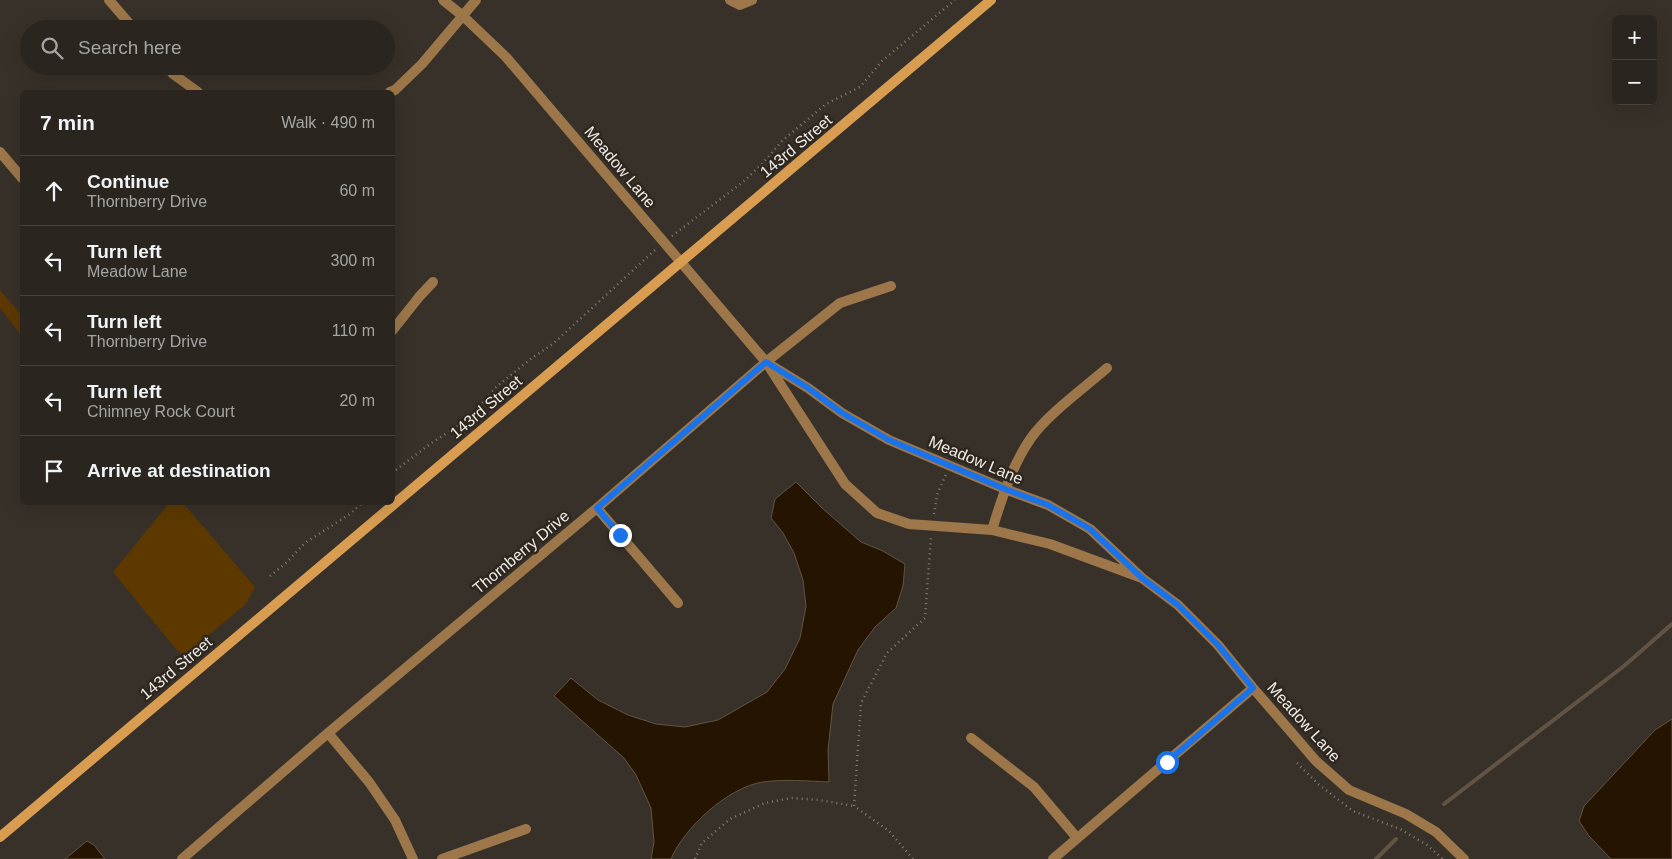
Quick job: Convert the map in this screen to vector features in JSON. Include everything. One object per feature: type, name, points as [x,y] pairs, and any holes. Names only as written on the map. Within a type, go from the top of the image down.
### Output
[{"type":"street","points":[[109,0],[126,20]]},
{"type":"street","name":"Meadow Lane","points":[[443,0],[506,57],[766,362],[845,484],[877,513],[909,524],[992,530],[1050,544],[1142,578]]},
{"type":"street","points":[[395,90],[422,64],[476,0]]},
{"type":"street","points":[[730,0],[740,5],[752,0]]},
{"type":"street","name":"143rd Street","points":[[395,503],[991,0]]},
{"type":"street","points":[[173,75],[195,90]]},
{"type":"street","points":[[0,152],[20,176]]},
{"type":"street","points":[[395,327],[433,282]]},
{"type":"street","name":"Thornberry Drive","points":[[182,859],[328,733],[597,508],[766,362],[840,303],[891,286]]},
{"type":"street","name":"Meadow Lane","points":[[766,362],[808,388],[842,413],[889,440],[1048,505],[1090,529],[1142,578],[1178,605],[1218,645],[1316,761],[1349,790],[1406,814],[1436,832],[1464,859]]},
{"type":"street","points":[[992,530],[1005,489],[1019,457],[1032,437],[1052,416],[1107,368]]},
{"type":"street","name":"143rd Street","points":[[0,837],[393,505]]},
{"type":"street","points":[[597,508],[678,603]]},
{"type":"street","points":[[1053,859],[1253,688]]},
{"type":"street","points":[[328,733],[369,782],[395,820],[413,859]]},
{"type":"street","points":[[971,738],[1034,787],[1077,838]]},
{"type":"street","points":[[442,859],[526,829]]},
{"type":"path","points":[[395,471],[430,444],[470,418],[497,386],[554,343],[664,242],[743,182],[782,141],[826,104],[860,87],[882,62],[955,0]]},
{"type":"path","points":[[854,806],[860,703],[887,653],[925,618],[932,526],[937,495],[950,465]]},
{"type":"path","points":[[270,576],[286,563],[305,543],[350,514],[360,505]]},
{"type":"path","points":[[1297,763],[1318,784],[1353,811],[1400,828],[1427,845],[1443,859]]},
{"type":"path","points":[[695,859],[702,844],[730,818],[765,804],[792,798],[854,806],[890,831],[913,859]]},
{"type":"shaded area","points":[[0,290],[20,314],[20,333],[0,308]]},
{"type":"shaded area","points":[[796,482],[861,542],[883,551],[905,564],[903,586],[896,608],[875,627],[858,650],[833,704],[828,750],[829,782],[779,781],[750,785],[722,800],[697,822],[677,847],[671,859],[651,859],[654,842],[651,808],[636,775],[624,758],[554,696],[571,678],[598,700],[628,715],[656,724],[685,727],[718,720],[767,692],[785,669],[800,638],[806,606],[803,580],[794,553],[783,533],[771,518],[775,499]]},
{"type":"shaded area","points":[[166,505],[185,505],[255,587],[246,604],[184,656],[175,648],[113,572]]},
{"type":"shaded area","points":[[1672,719],[1672,859],[1611,859],[1589,836],[1579,821],[1584,806],[1655,730]]},
{"type":"shaded area","points":[[87,841],[94,845],[105,859],[65,859]]},
{"type":"waterway","points":[[1444,804],[1624,666],[1672,624]]},
{"type":"waterway","points":[[1376,859],[1396,839]]},
{"type":"route","points":[[620,535],[597,508],[766,362],[808,388],[842,413],[889,440],[1048,505],[1090,529],[1142,578],[1178,605],[1218,645],[1253,688],[1167,762]]}]
